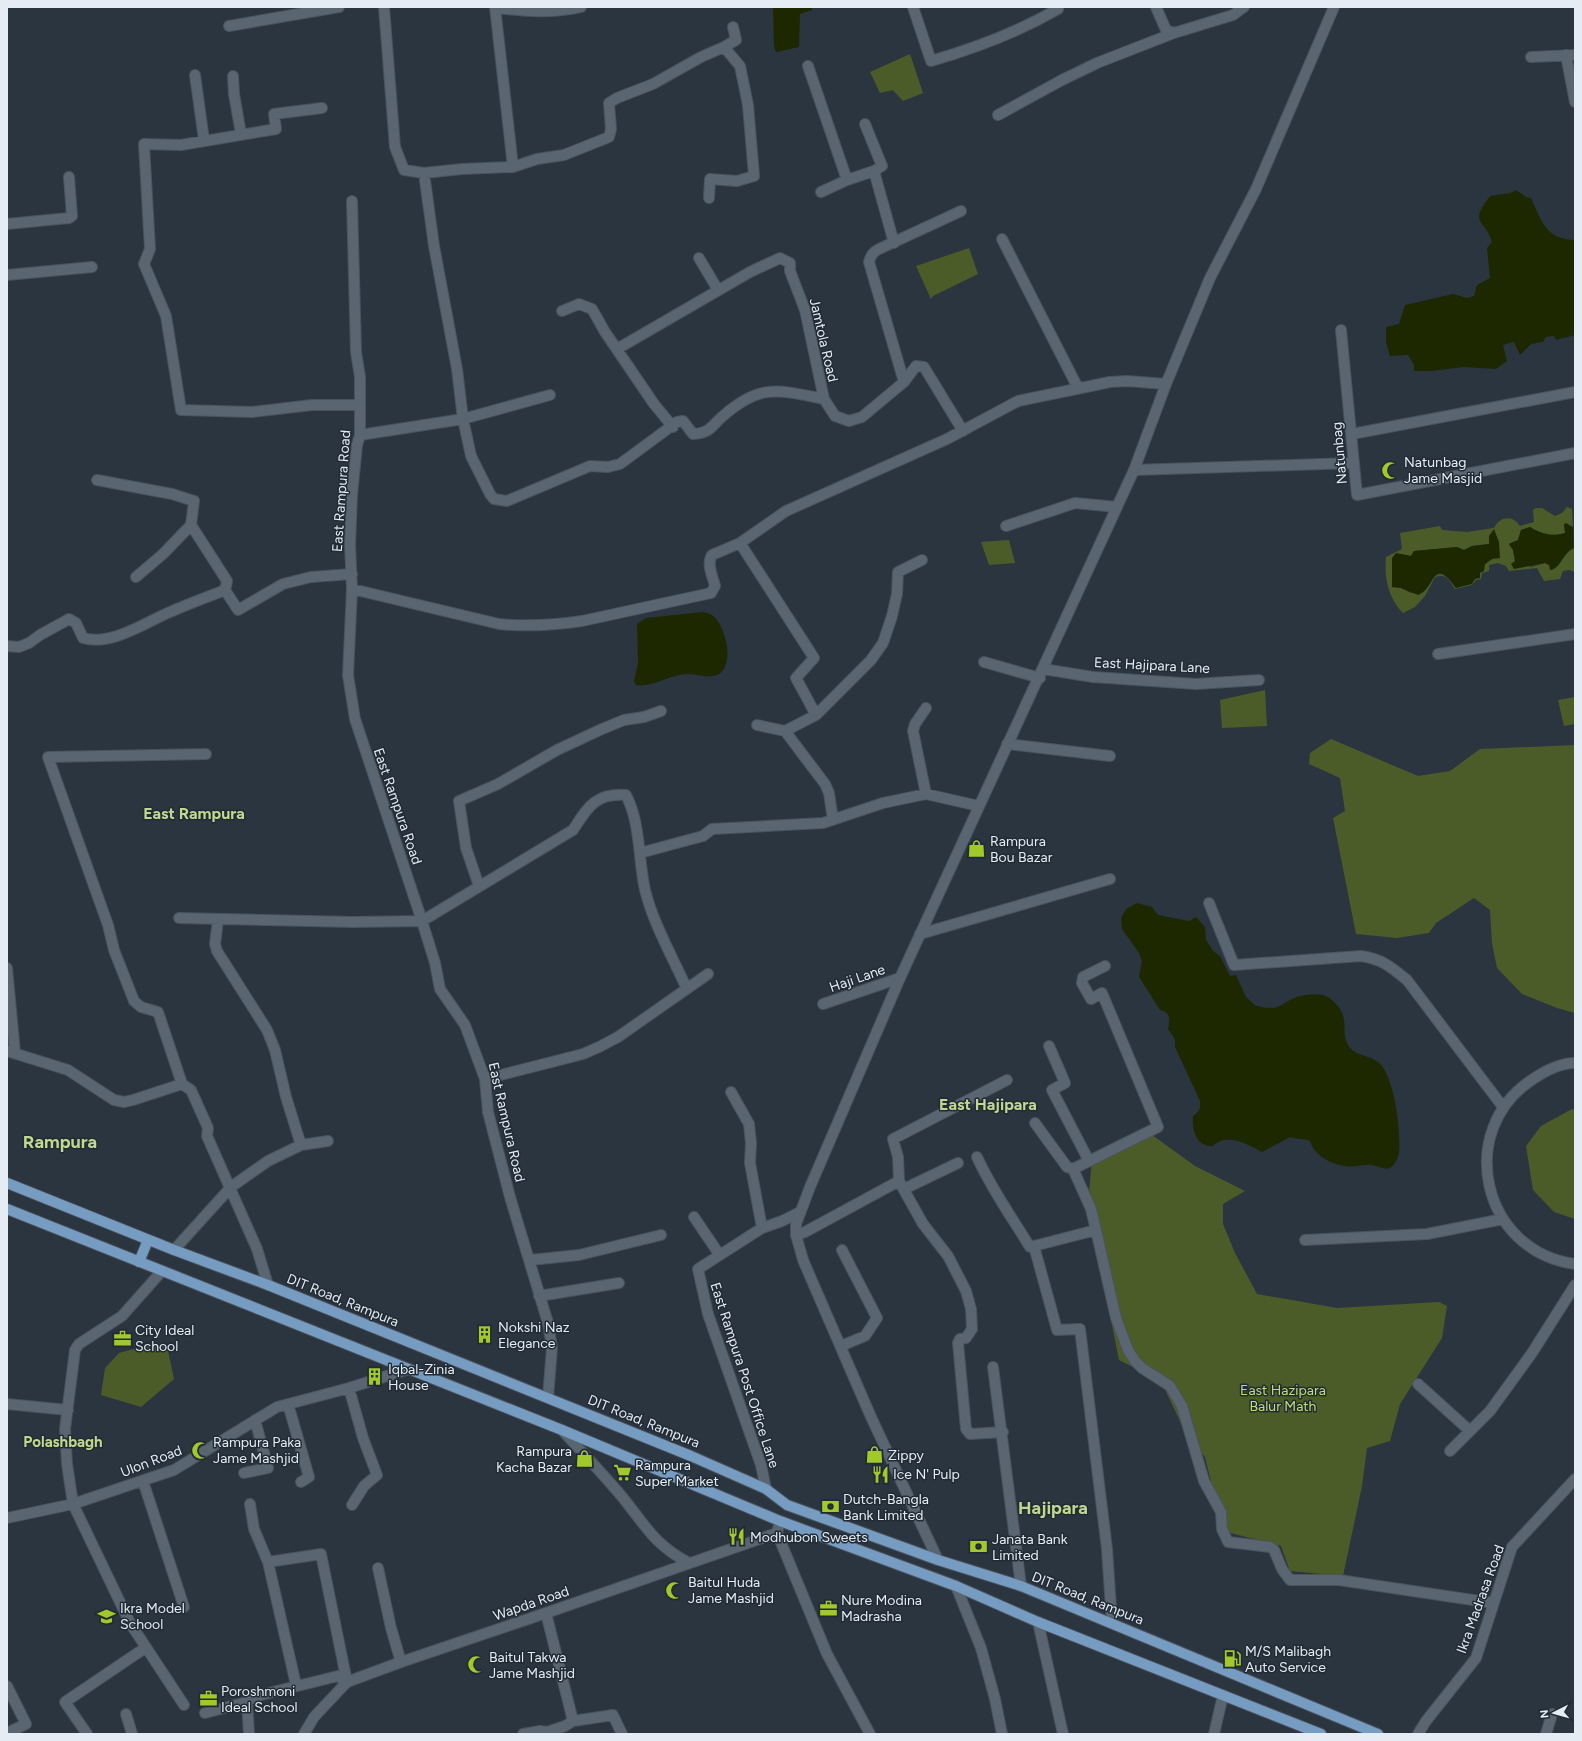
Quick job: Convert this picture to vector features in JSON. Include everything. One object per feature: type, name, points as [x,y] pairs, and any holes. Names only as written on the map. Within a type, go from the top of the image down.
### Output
[{"type":"main road","name":"DIT Road, Rampura","points":[[7,1183],[548,1397],[766,1489],[787,1505],[938,1560],[1022,1586],[1112,1622],[1378,1734]]},
{"type":"main road","points":[[7,1209],[562,1430],[780,1521],[956,1586],[1038,1622],[1321,1734]]},
{"type":"main road","points":[[139,1262],[148,1240]]},
{"type":"main road","points":[[780,1521],[787,1505]]},
{"type":"street","points":[[229,26],[339,7]]},
{"type":"street","points":[[384,7],[395,147],[404,170],[424,173],[462,169],[512,167],[537,159],[564,155],[609,137],[611,129],[609,103],[617,98],[653,84],[701,57],[724,48],[736,40],[733,27]]},
{"type":"street","points":[[512,167],[495,7],[532,12],[566,11],[581,7]]},
{"type":"street","points":[[913,7],[931,61],[994,40],[1029,25],[1058,8]]},
{"type":"street","points":[[1156,7],[1166,30],[1174,33]]},
{"type":"street","points":[[998,116],[1062,80],[1097,63],[1174,33],[1233,15],[1244,7]]},
{"type":"street","points":[[938,1560],[871,1417],[803,1260],[796,1235],[800,1212],[900,978],[1134,470],[1166,384],[1210,278],[1256,189],[1334,7]]},
{"type":"street","points":[[709,198],[710,179],[737,181],[754,176],[748,105],[740,66],[724,48]]},
{"type":"street","points":[[1531,57],[1571,55],[1575,102]]},
{"type":"street","points":[[808,66],[847,180]]},
{"type":"street","points":[[195,75],[204,140]]},
{"type":"street","points":[[233,76],[234,94],[241,134]]},
{"type":"street","points":[[322,108],[274,114],[276,129],[181,145],[144,144],[150,250],[144,264],[166,316],[181,410],[252,412],[312,405],[359,405]]},
{"type":"street","points":[[820,192],[847,180],[874,171],[882,166],[865,124]]},
{"type":"street","points":[[874,171],[894,243]]},
{"type":"street","points":[[424,173],[434,246],[458,369],[463,419],[471,456],[494,499],[507,502],[590,466],[608,467],[620,464],[673,427],[677,422],[683,421],[693,434],[704,434],[723,416],[746,399],[763,392],[778,390],[824,399]]},
{"type":"street","points":[[7,224],[69,218],[72,216],[69,177]]},
{"type":"street","name":"East Rampura Road","points":[[352,201],[360,435],[357,445],[352,495],[350,545],[352,589],[348,675],[355,719],[422,920],[435,963],[440,989],[465,1025],[485,1079],[488,1112],[510,1197],[548,1323],[552,1348],[548,1397]]},
{"type":"street","points":[[904,382],[869,262],[873,252],[961,211]]},
{"type":"street","points":[[1002,239],[1078,388]]},
{"type":"street","points":[[700,258],[718,290]]},
{"type":"street","name":"Jamtola Road","points":[[617,349],[750,272],[780,258],[790,263],[790,271],[805,310],[824,399],[835,416],[849,421],[862,417],[904,382],[916,366],[924,367],[963,431]]},
{"type":"street","points":[[7,275],[92,266]]},
{"type":"street","points":[[562,311],[579,304],[592,309],[605,332],[654,404],[673,427]]},
{"type":"street","name":"Natunbag","points":[[1341,330],[1357,495],[1575,453]]},
{"type":"street","points":[[352,589],[499,624],[520,626],[561,624],[711,593],[715,586],[710,559],[712,556],[740,543],[786,510],[963,431],[1018,401],[1078,388],[1126,381],[1166,384]]},
{"type":"street","points":[[1352,434],[1575,392]]},
{"type":"street","points":[[360,435],[463,419],[550,394]]},
{"type":"street","points":[[1134,470],[1353,463]]},
{"type":"street","points":[[97,480],[172,494],[194,501],[191,525],[163,554],[136,577]]},
{"type":"street","points":[[1006,526],[1075,502],[1117,507]]},
{"type":"street","points":[[191,525],[227,581],[225,590],[238,610],[283,584],[311,577],[352,574]]},
{"type":"street","points":[[740,543],[814,658],[796,678],[816,715]]},
{"type":"street","points":[[757,725],[786,731],[816,715],[871,660],[883,643],[892,616],[897,594],[898,572],[901,569],[922,560]]},
{"type":"street","points":[[7,646],[19,647],[29,643],[40,634],[69,619],[76,623],[83,638],[94,641],[121,634],[225,590]]},
{"type":"street","points":[[1438,654],[1575,634]]},
{"type":"street","name":"East Hajipara Lane","points":[[984,662],[1041,674],[1188,684],[1259,680]]},
{"type":"street","points":[[926,708],[915,724],[914,731],[926,794]]},
{"type":"street","points":[[479,886],[466,848],[459,800],[498,784],[557,750],[602,729],[624,720],[644,717],[661,711]]},
{"type":"street","points":[[786,731],[825,784],[829,793],[833,820]]},
{"type":"street","points":[[1007,744],[1110,756]]},
{"type":"street","points":[[206,754],[48,757],[108,925],[114,950],[134,1001],[141,1007],[158,1012],[182,1084],[191,1090],[208,1128],[207,1136],[231,1187],[256,1249],[268,1285]]},
{"type":"street","points":[[179,918],[218,920],[422,920],[573,830],[588,807],[603,797],[614,794],[626,795],[631,804],[646,892],[659,926],[687,989]]},
{"type":"street","points":[[640,853],[703,836],[712,829],[823,823],[882,803],[926,794],[979,806]]},
{"type":"street","points":[[920,934],[1110,879]]},
{"type":"street","points":[[1209,903],[1234,965],[1361,956],[1377,958],[1392,968],[1407,980],[1503,1107]]},
{"type":"street","points":[[218,920],[215,944],[217,951],[267,1030],[275,1050],[286,1097],[301,1145]]},
{"type":"street","points":[[1035,1123],[1067,1167],[1073,1169],[1158,1127],[1102,993],[1091,999],[1082,983],[1082,977],[1105,966]]},
{"type":"street","points":[[7,968],[11,1052],[68,1070],[114,1100],[124,1102],[182,1084]]},
{"type":"street","points":[[485,1079],[582,1054],[600,1047],[708,974]]},
{"type":"street","name":"Haji Lane","points":[[823,1004],[900,978]]},
{"type":"street","points":[[1048,1046],[1065,1083],[1052,1090],[1089,1161]]},
{"type":"street","points":[[1575,1063],[1545,1071],[1522,1086],[1503,1107],[1493,1128],[1487,1151],[1487,1175],[1492,1198],[1503,1219],[1519,1238],[1539,1253],[1562,1262],[1575,1264]]},
{"type":"street","points":[[1002,1432],[970,1434],[966,1429],[958,1343],[960,1339],[966,1338],[972,1329],[971,1309],[968,1297],[948,1256],[923,1224],[901,1185],[898,1157],[893,1139],[1008,1080]]},
{"type":"street","points":[[731,1092],[749,1124],[751,1143],[750,1163],[762,1228]]},
{"type":"street","points":[[174,1250],[231,1187],[268,1160],[301,1145],[328,1141]]},
{"type":"street","points":[[977,1157],[1000,1203],[1012,1217],[1030,1247],[1096,1230]]},
{"type":"street","points":[[796,1235],[901,1185],[958,1163]]},
{"type":"street","points":[[1073,1169],[1091,1209],[1116,1318],[1128,1350],[1135,1361],[1142,1368],[1170,1386],[1182,1406],[1204,1481],[1221,1512],[1224,1538],[1228,1542],[1270,1547],[1274,1550],[1282,1569],[1290,1580],[1339,1580],[1493,1603]]},
{"type":"street","points":[[694,1217],[719,1254],[762,1228],[782,1221],[800,1212]]},
{"type":"street","points":[[1305,1240],[1427,1234],[1503,1219]]},
{"type":"street","points":[[530,1260],[578,1255],[661,1235]]},
{"type":"street","points":[[1034,1246],[1057,1330],[1080,1329],[1107,1549],[1112,1622]]},
{"type":"street","points":[[841,1346],[865,1336],[877,1318],[842,1250]]},
{"type":"street","name":"East Rampura Post Office Lane","points":[[719,1254],[698,1269],[708,1314],[761,1465],[766,1489]]},
{"type":"street","points":[[162,1271],[122,1316],[79,1344],[76,1350],[65,1429],[67,1464],[73,1504],[106,1576],[130,1623],[145,1648],[184,1705]]},
{"type":"street","points":[[539,1296],[619,1283]]},
{"type":"street","points":[[1450,1451],[1490,1411],[1532,1353],[1575,1285]]},
{"type":"street","points":[[993,1367],[1022,1586]]},
{"type":"street","name":"Ulon Road","points":[[7,1518],[73,1504],[174,1470],[277,1407],[349,1388],[409,1369]]},
{"type":"street","points":[[1418,1384],[1470,1431]]},
{"type":"street","points":[[349,1388],[363,1438],[377,1475],[364,1486],[352,1505]]},
{"type":"street","points":[[7,1404],[68,1410]]},
{"type":"street","points":[[288,1404],[308,1477],[301,1482]]},
{"type":"street","points":[[244,1473],[268,1468],[255,1420]]},
{"type":"street","points":[[562,1430],[619,1493],[649,1534],[672,1554],[688,1563]]},
{"type":"street","name":"Ikra Madrasa Road","points":[[1418,1734],[1426,1721],[1476,1658],[1512,1547],[1575,1479]]},
{"type":"street","points":[[143,1481],[184,1607]]},
{"type":"street","points":[[250,1504],[254,1529],[268,1562],[296,1685]]},
{"type":"street","points":[[780,1521],[777,1533],[826,1654],[870,1734]]},
{"type":"street","name":"Wapda Road","points":[[304,1734],[314,1716],[347,1682],[401,1662],[546,1614],[688,1563],[738,1548],[777,1533]]},
{"type":"street","points":[[268,1562],[321,1554],[347,1682]]},
{"type":"street","points":[[378,1568],[391,1628],[401,1662]]},
{"type":"street","points":[[956,1586],[981,1648],[995,1699],[1002,1734]]},
{"type":"street","points":[[546,1614],[569,1723]]},
{"type":"street","points":[[1038,1622],[1063,1734]]},
{"type":"street","points":[[87,1734],[65,1702],[145,1648]]},
{"type":"street","points":[[205,1713],[247,1702],[253,1697],[296,1685],[338,1676],[347,1682]]},
{"type":"street","points":[[7,1686],[26,1724],[7,1733]]},
{"type":"street","points":[[1214,1734],[1223,1695]]},
{"type":"street","points":[[247,1702],[249,1734]]},
{"type":"street","points":[[126,1714],[132,1734]]},
{"type":"street","points":[[1546,1734],[1552,1714]]},
{"type":"street","points":[[523,1734],[540,1731],[546,1733],[569,1723],[613,1715],[622,1734]]},
{"type":"green space","points":[[910,54],[923,93],[903,101],[893,90],[880,93],[870,72]]},
{"type":"green space","points":[[969,248],[978,274],[933,296],[931,299],[916,266]]},
{"type":"green space","points":[[1567,507],[1572,509],[1575,572],[1569,570],[1563,571],[1560,579],[1544,581],[1537,568],[1509,571],[1506,566],[1498,563],[1489,565],[1489,571],[1482,573],[1481,579],[1476,580],[1472,585],[1455,589],[1449,580],[1456,588],[1475,579],[1485,564],[1492,559],[1499,542],[1494,533],[1489,544],[1472,546],[1464,550],[1457,547],[1414,551],[1411,556],[1401,554],[1392,558],[1392,587],[1401,588],[1411,593],[1425,590],[1435,577],[1425,596],[1415,607],[1403,613],[1398,607],[1388,587],[1386,557],[1402,549],[1400,533],[1440,526],[1442,530],[1467,532],[1494,528],[1500,521],[1507,518],[1514,520],[1520,526],[1534,522],[1533,510],[1536,508],[1542,508],[1555,516],[1562,513]],"holes":[[[1564,524],[1573,548],[1549,565],[1545,563],[1531,567],[1515,561],[1513,550],[1509,544],[1518,540],[1521,530],[1530,527],[1547,534],[1556,535],[1565,533]]]},
{"type":"green space","points":[[1009,540],[1015,563],[989,565],[981,542]]},
{"type":"green space","points":[[1439,574],[1448,578],[1442,576],[1435,577]]},
{"type":"green space","points":[[1265,690],[1267,726],[1222,728],[1220,700]]},
{"type":"green space","points":[[1575,697],[1575,724],[1564,726],[1558,700]]},
{"type":"green space","points":[[1331,739],[1418,776],[1450,771],[1480,749],[1575,745],[1575,1013],[1557,1008],[1522,994],[1497,968],[1492,943],[1490,910],[1474,898],[1436,923],[1429,933],[1397,938],[1356,934],[1333,818],[1345,811],[1340,778],[1309,764],[1310,753]]},
{"type":"green space","points":[[1572,1109],[1575,1110],[1575,1219],[1554,1212],[1533,1190],[1526,1146],[1541,1126]]},
{"type":"green space","name":"East Hazipara Balur Math","points":[[1152,1135],[1195,1166],[1245,1191],[1223,1204],[1223,1224],[1235,1253],[1257,1294],[1337,1308],[1439,1302],[1447,1306],[1442,1338],[1400,1404],[1390,1441],[1367,1448],[1362,1486],[1343,1576],[1290,1571],[1281,1546],[1223,1531],[1205,1457],[1187,1436],[1161,1381],[1119,1360],[1088,1205],[1092,1159]]},
{"type":"green space","points":[[149,1345],[167,1346],[174,1379],[141,1407],[101,1395],[105,1368],[119,1353]]},
{"type":"shaded area","points":[[812,7],[812,10],[800,14],[799,47],[776,52],[774,46],[773,8]]},
{"type":"shaded area","points":[[1516,190],[1526,197],[1531,198],[1542,221],[1551,233],[1557,237],[1575,240],[1575,335],[1556,340],[1554,336],[1546,337],[1543,342],[1531,344],[1520,355],[1514,342],[1503,345],[1507,361],[1496,369],[1463,367],[1432,371],[1414,371],[1414,365],[1408,355],[1390,356],[1386,342],[1386,327],[1399,324],[1405,305],[1453,294],[1467,298],[1474,296],[1477,285],[1490,278],[1487,248],[1492,242],[1489,234],[1480,221],[1480,212],[1490,196],[1510,193]]},
{"type":"shaded area","points":[[1566,523],[1573,527],[1574,548],[1567,553],[1557,567],[1550,570],[1549,565],[1545,563],[1514,569],[1511,564],[1515,561],[1513,550],[1509,544],[1518,540],[1521,530],[1530,527],[1547,534],[1556,535],[1565,533],[1564,524]]},
{"type":"shaded area","points":[[1494,529],[1499,542],[1500,558],[1492,559],[1485,564],[1484,571],[1480,573],[1480,578],[1475,579],[1472,584],[1456,588],[1448,578],[1442,574],[1438,574],[1424,592],[1418,595],[1401,588],[1392,587],[1392,558],[1396,553],[1411,556],[1414,551],[1457,547],[1464,550],[1472,546],[1489,544],[1489,536]]},
{"type":"shaded area","points":[[703,612],[711,614],[717,620],[725,636],[727,655],[726,664],[723,671],[713,676],[686,674],[648,685],[636,685],[634,681],[638,663],[637,624],[646,618]]},
{"type":"shaded area","points":[[1137,903],[1152,907],[1158,915],[1189,921],[1196,917],[1205,927],[1206,940],[1213,951],[1220,956],[1230,976],[1236,975],[1246,997],[1256,1006],[1274,1008],[1294,998],[1311,994],[1325,996],[1330,998],[1335,1003],[1343,1014],[1345,1035],[1348,1045],[1355,1052],[1373,1059],[1381,1065],[1390,1083],[1396,1107],[1399,1133],[1399,1153],[1392,1167],[1385,1169],[1372,1165],[1352,1167],[1339,1165],[1328,1161],[1319,1155],[1315,1151],[1310,1141],[1290,1137],[1262,1152],[1238,1141],[1224,1140],[1213,1146],[1207,1146],[1199,1141],[1194,1132],[1193,1116],[1199,1110],[1200,1101],[1175,1047],[1175,1039],[1168,1029],[1169,1017],[1164,1011],[1160,1010],[1139,977],[1142,961],[1139,953],[1122,929],[1121,918],[1126,909]]},
{"type":"place","name":"Natunbag Jame Masjid","points":[[1391,470]]},
{"type":"place","name":"Rampura Bou Bazar","points":[[977,849]]},
{"type":"place","name":"Nokshi Naz Elegance","points":[[485,1335]]},
{"type":"place","name":"City Ideal School","points":[[122,1338]]},
{"type":"place","name":"Iqbal-Zinia House","points":[[375,1377]]},
{"type":"place","name":"Rampura Paka Jame Mashjid","points":[[200,1450]]},
{"type":"place","name":"Zippy","points":[[875,1455]]},
{"type":"place","name":"Rampura Kacha Bazar","points":[[585,1459]]},
{"type":"place","name":"Rampura Super Market","points":[[622,1473]]},
{"type":"place","name":"Ice N' Pulp","points":[[880,1474]]},
{"type":"place","name":"Dutch-Bangla Bank Limited","points":[[830,1507]]},
{"type":"place","name":"Modhubon Sweets","points":[[737,1537]]},
{"type":"place","name":"Janata Bank Limited","points":[[979,1547]]},
{"type":"place","name":"Baitul Huda Jame Mashjid","points":[[675,1590]]},
{"type":"place","name":"Nure Modina Madrasha","points":[[828,1608]]},
{"type":"place","name":"Ikra Model School","points":[[107,1616]]},
{"type":"place","name":"M/S Malibagh Auto Service","points":[[1232,1659]]},
{"type":"place","name":"Baitul Takwa Jame Mashjid","points":[[476,1665]]},
{"type":"place","name":"Poroshmoni Ideal School","points":[[208,1699]]},
{"type":"district","name":"East Rampura","points":[[194,813]]},
{"type":"district","name":"East Hajipara","points":[[988,1104]]},
{"type":"district","name":"Rampura","points":[[60,1142]]},
{"type":"district","name":"Polashbagh","points":[[63,1442]]},
{"type":"district","name":"Hajipara","points":[[1053,1508]]}]
